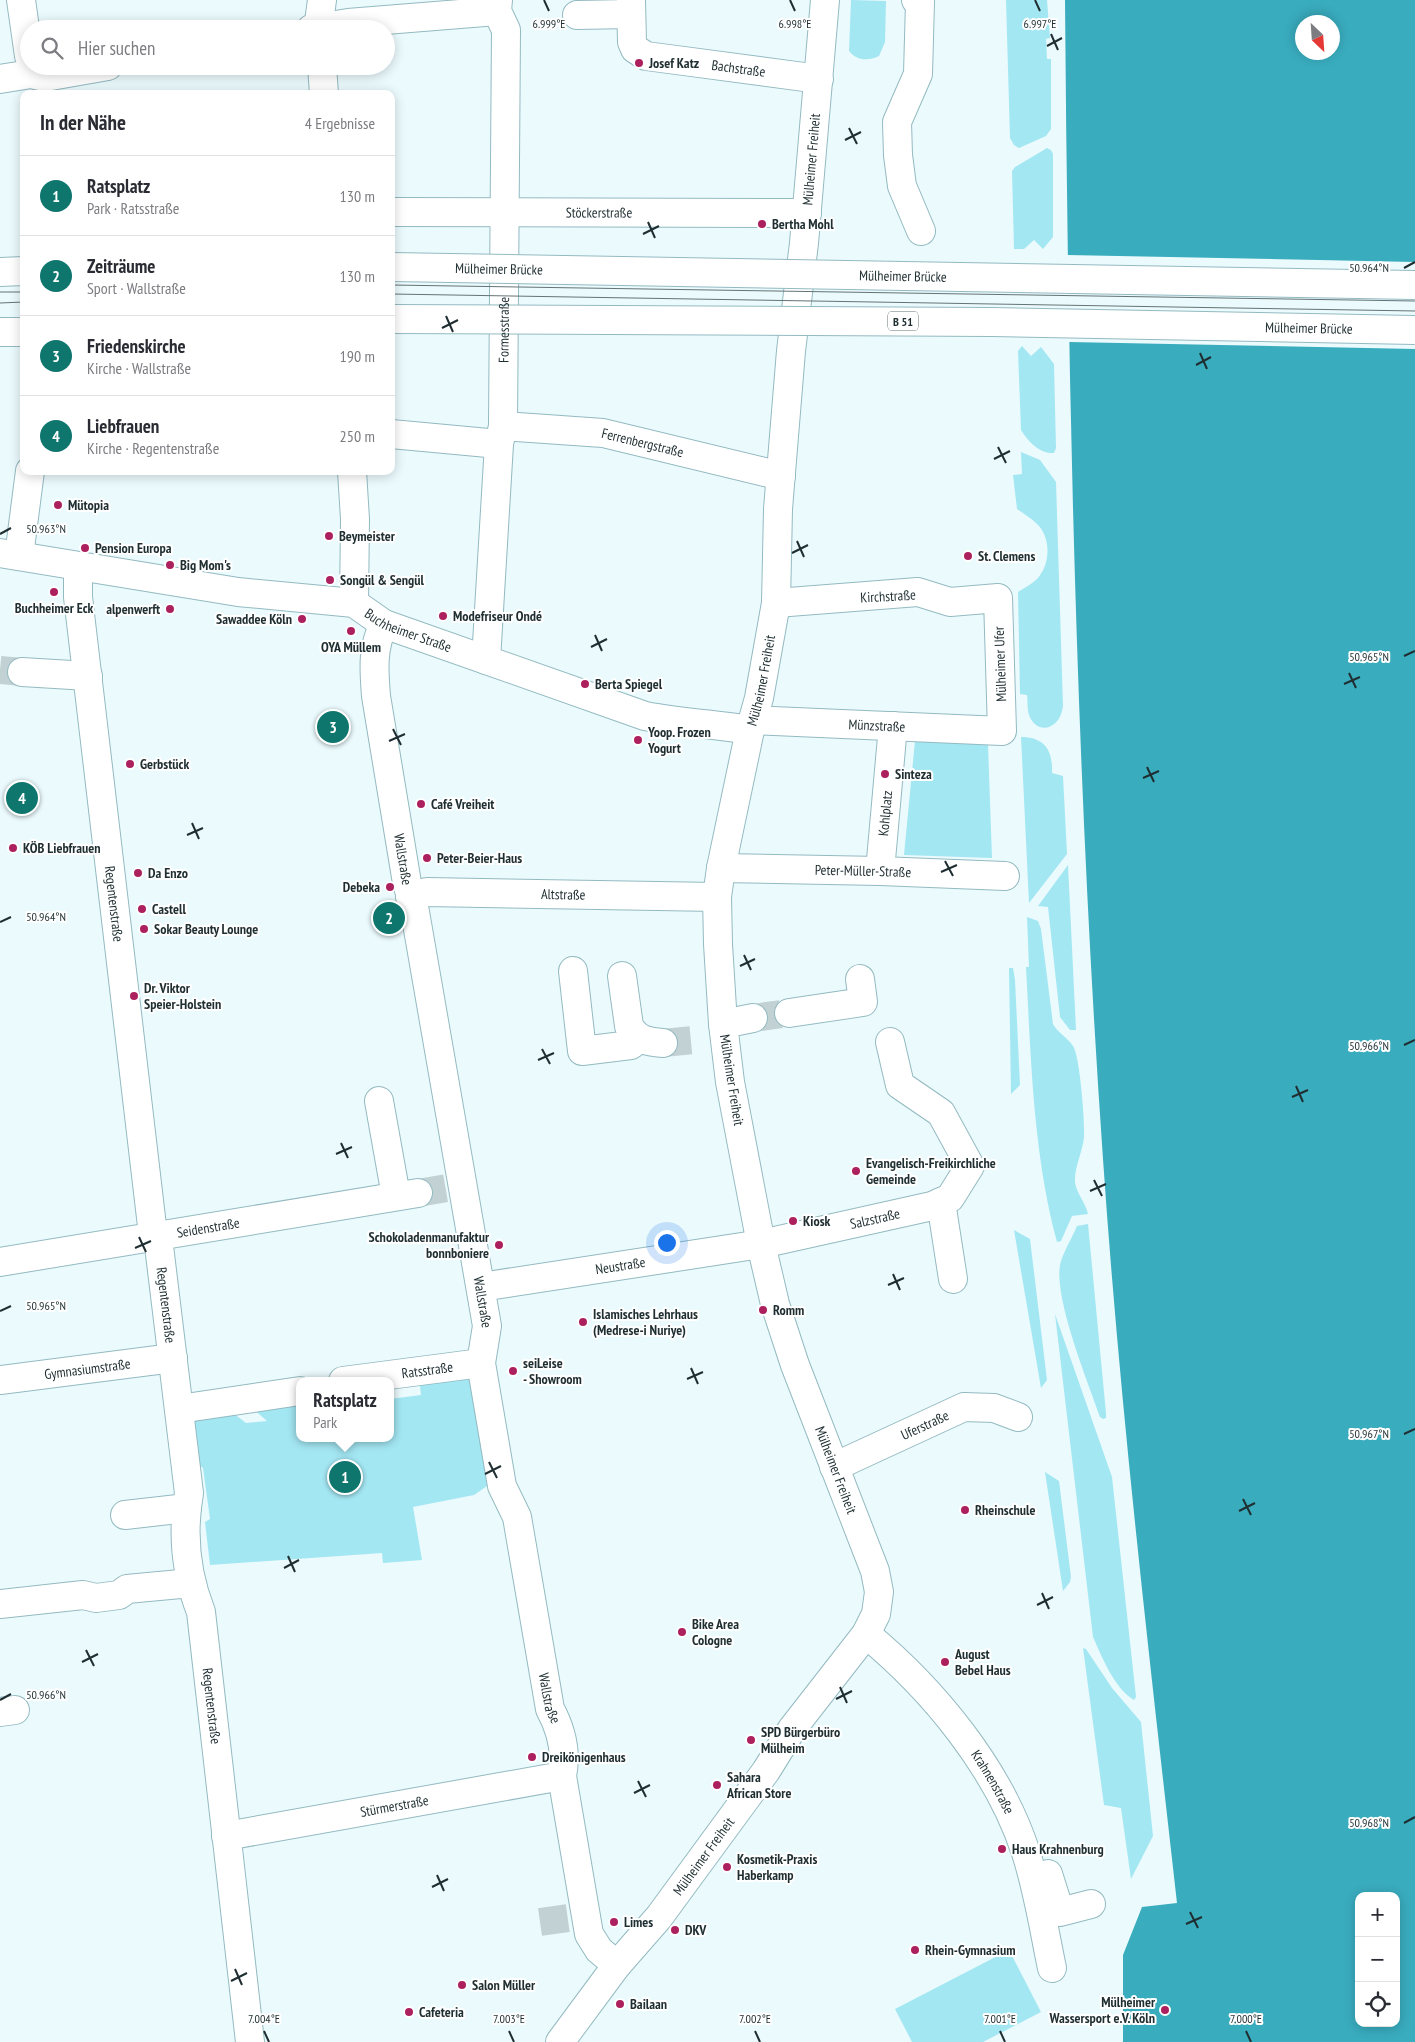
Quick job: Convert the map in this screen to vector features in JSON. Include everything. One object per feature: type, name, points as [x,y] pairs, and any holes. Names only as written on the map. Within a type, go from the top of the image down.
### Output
[{"type":"street","points":[[21,0],[24,20]]},
{"type":"street","points":[[318,20],[322,0]]},
{"type":"street","name":"Mülheimer Freiheit","points":[[560,2042],[617,1965],[659,1917],[766,1771],[792,1729],[866,1634],[876,1614],[879,1592],[875,1571],[789,1348],[775,1304],[761,1244],[730,1082],[717,1033],[716,897],[751,725],[759,698],[776,603],[778,509],[791,351],[807,213],[825,0]]},
{"type":"street","points":[[916,0],[920,2],[918,74],[897,122],[898,155],[902,186],[921,231]]},
{"type":"street","points":[[577,14],[631,7]]},
{"type":"street","name":"Bachstraße","points":[[631,7],[632,42],[635,49],[646,56],[819,80]]},
{"type":"street","points":[[395,22],[500,14]]},
{"type":"street","name":"Formesstraße","points":[[486,660],[501,435],[506,125],[500,14]]},
{"type":"street","points":[[0,79],[21,75]]},
{"type":"street","points":[[38,75],[46,77],[57,75]]},
{"type":"street","points":[[323,75],[324,90]]},
{"type":"street","name":"Stöckerstraße","points":[[395,212],[807,213]]},
{"type":"street","name":"Mülheimer Brücke","points":[[395,266],[1415,285]]},
{"type":"street","points":[[0,272],[20,271]]},
{"type":"street","name":"Mülheimer Brücke","points":[[395,308],[1044,314],[1415,321]]},
{"type":"street","points":[[0,318],[20,317]]},
{"type":"street","name":"Mülheimer Brücke","points":[[395,319],[982,322],[1415,330]]},
{"type":"street","points":[[0,332],[20,332]]},
{"type":"street","name":"Ferrenbergstraße","points":[[395,434],[603,433],[781,476]]},
{"type":"street","points":[[10,555],[29,475]]},
{"type":"street","points":[[352,475],[355,519],[354,602]]},
{"type":"street","name":"Buchheimer Straße","points":[[10,555],[238,592],[354,602],[384,624],[646,716],[677,723],[751,725]]},
{"type":"street","name":"Regentenstraße","points":[[78,567],[78,597],[152,1226],[158,1246],[189,1493],[184,1522],[191,1583],[201,1612],[250,2042]]},
{"type":"street","name":"Kirchstraße","points":[[776,603],[918,592],[950,602],[998,598]]},
{"type":"street","name":"Mülheimer Ufer","points":[[998,598],[1002,731]]},
{"type":"street","name":"Wallstraße","points":[[384,624],[377,637],[374,670],[455,1186],[481,1287],[487,1326],[481,1363],[502,1486],[517,1517],[550,1709],[560,1728],[565,1760],[562,1776],[583,1922],[599,1950],[617,1965]]},
{"type":"street","points":[[22,672],[88,676]]},
{"type":"street","name":"Münzstraße","points":[[751,725],[893,726],[1002,731]]},
{"type":"street","name":"Kohlplatz","points":[[880,871],[893,726]]},
{"type":"street","name":"Peter-Müller-Straße","points":[[721,868],[1005,876]]},
{"type":"street","name":"Altstraße","points":[[410,896],[427,892],[716,897]]},
{"type":"street","points":[[573,971],[582,1051],[631,1045],[651,1040],[629,1026],[622,976]]},
{"type":"street","points":[[789,1013],[864,1002],[860,979]]},
{"type":"street","points":[[717,1033],[753,1018]]},
{"type":"street","points":[[890,1042],[900,1085],[941,1113],[970,1166],[950,1198],[941,1202],[952,1278]]},
{"type":"street","name":"Seidenstraße","points":[[0,1262],[407,1194],[379,1101]]},
{"type":"street","name":"Salzstraße","points":[[761,1244],[941,1202]]},
{"type":"street","name":"Neustraße","points":[[481,1287],[761,1244]]},
{"type":"street","name":"Gymnasiumstraße","points":[[0,1380],[173,1358]]},
{"type":"street","name":"Ratsstraße","points":[[373,1377],[481,1363]]},
{"type":"street","points":[[179,1409],[296,1392]]},
{"type":"street","name":"Uferstraße","points":[[834,1467],[964,1407],[994,1408],[1018,1417]]},
{"type":"street","points":[[125,1515],[187,1508]]},
{"type":"street","points":[[0,1604],[83,1595],[96,1598],[120,1596],[128,1589],[191,1583]]},
{"type":"street","name":"Krahnenstraße","points":[[866,1634],[895,1657],[934,1698],[990,1774],[1003,1796],[1026,1853],[1052,1968]]},
{"type":"street","points":[[990,1774],[1008,1774],[1017,1784],[1060,1912],[1091,1904]]},
{"type":"street","name":"Stürmerstraße","points":[[226,1836],[562,1776]]},
{"type":"shaded area","points":[[851,0],[886,1],[885,42],[879,56],[863,59],[856,57],[849,51]]},
{"type":"shaded area","points":[[1006,0],[1047,0],[1050,38],[1046,39],[1047,59],[1051,59],[1051,129],[1046,136],[1019,148],[1014,145],[1010,138]]},
{"type":"shaded area","points":[[1065,0],[1415,0],[1415,2042],[1123,2042],[1123,1955],[1142,1907],[1177,1903],[1127,1438],[1103,1159],[1086,869],[1080,724],[1068,290]]},
{"type":"shaded area","points":[[1047,148],[1053,154],[1053,237],[1043,249],[1034,240],[1024,249],[1014,249],[1012,171],[1015,167]]},
{"type":"shaded area","points":[[1022,346],[1031,356],[1041,347],[1054,364],[1056,448],[1054,453],[1039,449],[1021,430],[1018,351]]},
{"type":"shaded area","points":[[1021,452],[1040,460],[1056,482],[1063,706],[1057,721],[1053,725],[1042,728],[1032,721],[1028,713],[1027,695],[1020,694],[1018,592],[1035,581],[1042,573],[1048,551],[1042,529],[1017,509],[1013,475],[1022,474]]},
{"type":"shaded area","points":[[1021,737],[1042,743],[1051,758],[1052,773],[1063,776],[1067,854],[1029,903]]},
{"type":"shaded area","points":[[915,741],[988,744],[992,858],[904,855]]},
{"type":"shaded area","points":[[1068,865],[1076,1030],[1070,1030],[1060,1017],[1048,907],[1038,906]]},
{"type":"shaded area","points":[[1027,917],[1038,921],[1041,929],[1053,1024],[1076,1052],[1082,1090],[1084,1137],[1075,1182],[1088,1214],[1072,1216],[1061,1241],[1057,1242],[1043,1174],[1034,1106],[1026,967],[1029,967]]},
{"type":"shaded area","points":[[1009,968],[1013,968],[1015,980],[1020,1085],[1011,1094]]},
{"type":"shaded area","points":[[1088,1224],[1106,1413],[1106,1418],[1103,1419],[1100,1417],[1080,1362],[1066,1316],[1059,1276],[1064,1252],[1077,1226]]},
{"type":"shaded area","points":[[1014,1230],[1030,1239],[1047,1380],[1041,1388]]},
{"type":"shaded area","points":[[1055,1314],[1112,1477],[1136,1697],[1134,1700],[1120,1688],[1105,1663],[1093,1637]]},
{"type":"shaded area","points":[[464,1372],[478,1382],[472,1392],[487,1486],[474,1495],[413,1507],[422,1560],[383,1563],[382,1553],[210,1565],[205,1522],[210,1519],[203,1468],[198,1464],[193,1415],[229,1410],[246,1423],[267,1421],[251,1407],[296,1399],[296,1442],[394,1442],[394,1398],[421,1395],[419,1378]]},
{"type":"shaded area","points":[[1045,1472],[1059,1481],[1071,1577],[1070,1582],[1063,1591]]},
{"type":"shaded area","points":[[1083,1648],[1086,1649],[1112,1688],[1141,1722],[1153,1836],[1131,1879],[1121,1808],[1104,1805]]},
{"type":"shaded area","points":[[1009,1950],[1041,2012],[983,2042],[912,2042],[895,2009]]},
{"type":"pier","points":[[1067,255],[1415,262],[1415,349],[1069,342]]},
{"type":"tunnel","points":[[0,670],[22,672]]},
{"type":"tunnel","points":[[753,1018],[789,1013]]},
{"type":"tunnel","points":[[663,1043],[703,1039]]},
{"type":"tunnel","points":[[418,1193],[447,1188]]},
{"type":"tunnel","points":[[540,1922],[575,1917]]},
{"type":"tram line","points":[[395,285],[1415,301]]},
{"type":"tram line","points":[[0,292],[20,292]]},
{"type":"tram line","points":[[395,294],[1415,311]]},
{"type":"tram line","points":[[0,303],[20,302]]},
{"type":"place","name":"Josef Katz","points":[[639,63]]},
{"type":"place","name":"Bertha Mohl","points":[[762,224]]},
{"type":"place","name":"Mütopia","points":[[58,505]]},
{"type":"place","name":"Beymeister","points":[[329,536]]},
{"type":"place","name":"Pension Europa","points":[[85,548]]},
{"type":"place","name":"St. Clemens","points":[[968,556]]},
{"type":"place","name":"Big Mom's","points":[[170,565]]},
{"type":"place","name":"Songül & Sengül","points":[[330,580]]},
{"type":"place","name":"Buchheimer Eck","points":[[54,592]]},
{"type":"place","name":"alpenwerft","points":[[170,609]]},
{"type":"place","name":"Modefriseur Ondé","points":[[443,616]]},
{"type":"place","name":"Sawaddee Köln","points":[[302,619]]},
{"type":"place","name":"OYA Müllem","points":[[351,631]]},
{"type":"place","name":"Berta Spiegel","points":[[585,684]]},
{"type":"place","name":"Friedenskirche","points":[[333,727]]},
{"type":"place","name":"Yoop. Frozen Yogurt","points":[[638,740]]},
{"type":"place","name":"Gerbstück","points":[[130,764]]},
{"type":"place","name":"Sinteza","points":[[885,774]]},
{"type":"place","name":"Liebfrauen","points":[[22,798]]},
{"type":"place","name":"Café Vreiheit","points":[[421,804]]},
{"type":"place","name":"KÖB Liebfrauen","points":[[13,848]]},
{"type":"place","name":"Peter-Beier-Haus","points":[[427,858]]},
{"type":"place","name":"Da Enzo","points":[[138,873]]},
{"type":"place","name":"Debeka","points":[[390,887]]},
{"type":"place","name":"Castell","points":[[142,909]]},
{"type":"place","name":"Zeiträume","points":[[389,918]]},
{"type":"place","name":"Sokar Beauty Lounge","points":[[144,929]]},
{"type":"place","name":"Dr. Viktor Speier-Holstein","points":[[134,996]]},
{"type":"place","name":"Evangelisch-Freikirchliche Gemeinde","points":[[856,1171]]},
{"type":"place","name":"Kiosk","points":[[793,1221]]},
{"type":"place","name":"Schokoladenmanufaktur bonnboniere","points":[[499,1245]]},
{"type":"place","name":"Romm","points":[[763,1310]]},
{"type":"place","name":"Islamisches Lehrhaus (Medrese-i Nuriye)","points":[[583,1322]]},
{"type":"place","name":"seiLeise - Showroom","points":[[513,1371]]},
{"type":"place","name":"Ratsplatz","points":[[345,1477]]},
{"type":"place","name":"Rheinschule","points":[[965,1510]]},
{"type":"place","name":"Bike Area Cologne","points":[[682,1632]]},
{"type":"place","name":"August Bebel Haus","points":[[945,1662]]},
{"type":"place","name":"SPD Bürgerbüro Mülheim","points":[[751,1740]]},
{"type":"place","name":"Dreikönigenhaus","points":[[532,1757]]},
{"type":"place","name":"Sahara African Store","points":[[717,1785]]},
{"type":"place","name":"Haus Krahnenburg","points":[[1002,1849]]},
{"type":"place","name":"Kosmetik-Praxis Haberkamp","points":[[727,1867]]},
{"type":"place","name":"Limes","points":[[614,1922]]},
{"type":"place","name":"DKV","points":[[675,1930]]},
{"type":"place","name":"Rhein-Gymnasium","points":[[915,1950]]},
{"type":"place","name":"Salon Müller","points":[[462,1985]]},
{"type":"place","name":"Bailaan","points":[[620,2004]]},
{"type":"place","name":"Mülheimer Wassersport e.V. Köln","points":[[1165,2010]]},
{"type":"place","name":"Cafeteria","points":[[409,2012]]}]
